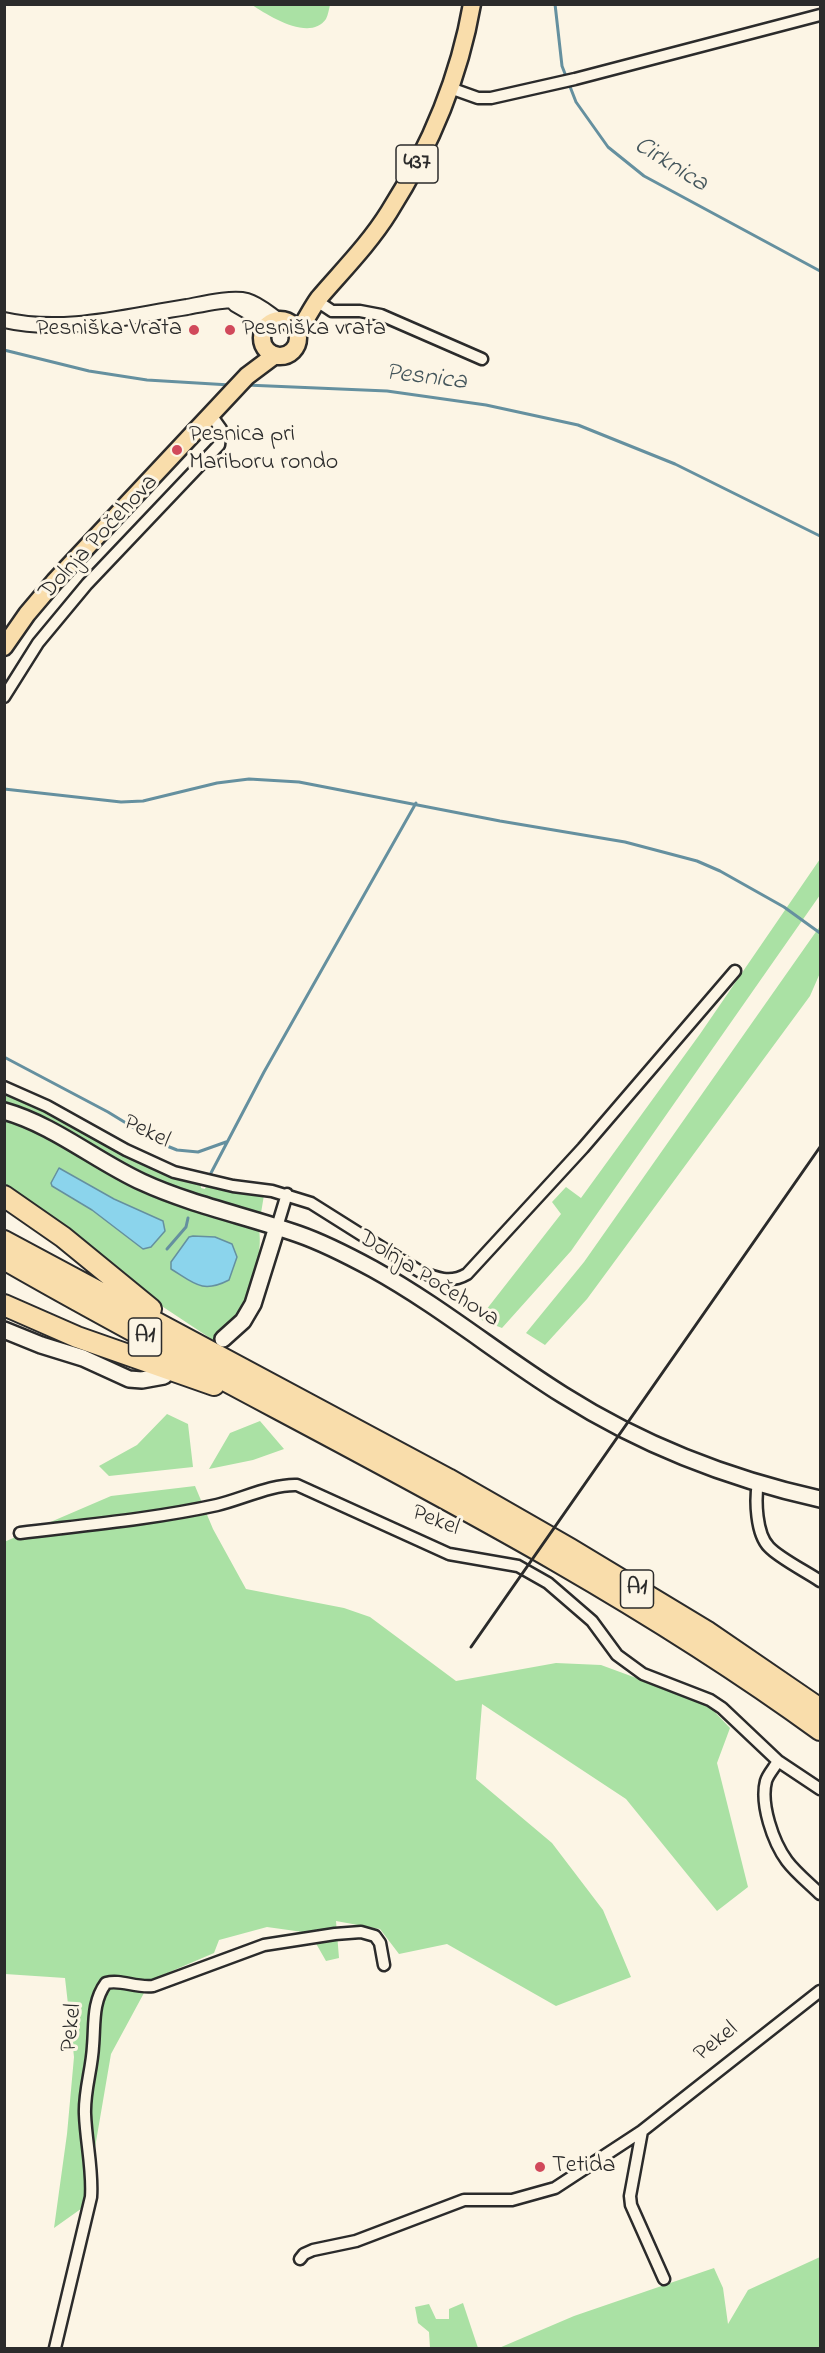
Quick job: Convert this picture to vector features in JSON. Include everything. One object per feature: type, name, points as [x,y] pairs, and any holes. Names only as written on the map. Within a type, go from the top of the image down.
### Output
[{"type":"highway","points":[[4,1196],[63,1237],[158,1315],[207,1343],[220,1347]]},
{"type":"highway","name":"A1","points":[[10,1253],[220,1347],[570,1549],[706,1631],[820,1709]]},
{"type":"highway","name":"A1","points":[[10,1253],[277,1409],[564,1566],[700,1647],[820,1730]]},
{"type":"highway","points":[[4,1305],[77,1337],[212,1384],[254,1406],[277,1409]]},
{"type":"main road","name":"437","points":[[317,301],[281,320],[270,323],[267,344],[284,355],[292,350],[297,342],[297,333],[317,301],[361,251],[388,213],[423,152],[450,88],[472,4]]},
{"type":"main road","points":[[281,320],[292,325],[297,333]]},
{"type":"main road","name":"Dolnja Počehova","points":[[4,647],[27,614],[55,581],[247,376],[267,344]]},
{"type":"main road","name":"Dolnja Počehova","points":[[4,1111],[46,1130],[141,1182],[204,1206],[277,1227],[322,1244],[414,1293],[545,1384],[630,1432],[697,1462],[758,1483],[820,1499]]},
{"type":"main road","points":[[220,1347],[243,1321],[253,1304],[277,1227]]},
{"type":"main road","points":[[4,1330],[83,1358],[129,1379],[142,1380],[164,1376]]},
{"type":"street","points":[[450,88],[483,99],[575,79],[820,15]]},
{"type":"street","points":[[4,320],[43,326],[78,324],[245,300],[281,320]]},
{"type":"street","points":[[317,301],[332,311],[360,311],[381,315],[482,359]]},
{"type":"street","points":[[231,302],[254,315],[267,344]]},
{"type":"street","name":"Dolnja Počehova","points":[[4,697],[38,643],[87,584],[219,446],[221,429],[214,411]]},
{"type":"street","name":"Dolnja Počehova","points":[[434,1277],[455,1280],[467,1274],[584,1148],[735,971]]},
{"type":"street","name":"Pekel","points":[[4,1087],[47,1106],[126,1150],[174,1172],[223,1184],[287,1194],[311,1203],[419,1271],[434,1277]]},
{"type":"street","points":[[277,1227],[287,1194]]},
{"type":"street","points":[[758,1483],[757,1514],[768,1547],[820,1581]]},
{"type":"street","name":"Pekel","points":[[20,1533],[176,1513],[219,1505],[282,1485],[297,1485],[449,1554],[518,1566],[548,1582],[592,1621],[616,1655],[643,1674],[710,1700],[722,1708],[778,1761],[820,1789]]},
{"type":"street","points":[[778,1761],[766,1780],[766,1809],[770,1824],[776,1842],[787,1862],[820,1894]]},
{"type":"street","name":"Pekel","points":[[55,2349],[91,2198],[92,2180],[85,2113],[86,2091],[92,2061],[96,2002],[106,1983],[115,1981],[140,1988],[153,1986],[264,1945],[344,1933],[361,1932],[375,1936],[380,1943],[384,1965]]},
{"type":"street","name":"Pekel","points":[[300,2259],[304,2254],[313,2250],[356,2241],[464,2200],[512,2200],[555,2188],[642,2131],[820,1991]]},
{"type":"street","points":[[642,2131],[630,2196],[631,2205],[664,2279]]},
{"type":"green space","points":[[252,5],[330,5],[326,19],[319,25],[300,28],[268,15]]},
{"type":"green space","points":[[820,859],[820,895],[571,1251],[502,1328],[479,1319],[561,1214],[552,1202],[566,1187],[581,1198],[700,1034]]},
{"type":"green space","points":[[820,926],[820,973],[810,996],[587,1299],[545,1345],[526,1333],[584,1262]]},
{"type":"green space","points":[[4,1093],[119,1153],[201,1184],[201,1188],[205,1189],[206,1186],[264,1195],[261,1213],[195,1195],[145,1177],[5,1105]]},
{"type":"green space","points":[[4,1117],[202,1212],[259,1230],[260,1239],[255,1274],[249,1297],[237,1319],[213,1340],[136,1289],[5,1191]]},
{"type":"green space","points":[[167,1414],[188,1424],[193,1467],[109,1476],[99,1466],[137,1445]]},
{"type":"green space","points":[[260,1421],[284,1449],[253,1460],[209,1469],[230,1433]]},
{"type":"green space","points":[[195,1486],[213,1529],[246,1589],[344,1608],[370,1617],[456,1681],[556,1663],[601,1665],[707,1704],[730,1728],[717,1763],[748,1887],[717,1911],[626,1799],[482,1704],[476,1779],[552,1843],[603,1910],[631,1977],[556,2006],[447,1944],[399,1954],[380,1929],[336,1921],[339,1958],[326,1961],[310,1933],[267,1927],[219,1940],[214,1953],[151,1980],[111,2054],[85,2206],[54,2228],[67,2134],[74,2057],[65,1978],[5,1974],[4,1542],[111,1496]]},
{"type":"green space","points":[[820,2257],[820,2348],[499,2348],[574,2316],[714,2268],[723,2288],[728,2324],[748,2290]]},
{"type":"green space","points":[[463,2303],[478,2348],[430,2348],[429,2332],[418,2323],[415,2307],[429,2304],[436,2319],[449,2319],[449,2309]]},
{"type":"water","points":[[59,1168],[114,1199],[163,1221],[165,1231],[151,1247],[143,1249],[92,1210],[52,1186],[51,1183]]},
{"type":"water","points":[[189,1237],[215,1237],[232,1244],[237,1257],[229,1280],[212,1286],[198,1285],[171,1269],[171,1262]]},
{"type":"waterway","name":"Cirknica","points":[[555,4],[562,66],[576,102],[608,147],[644,176],[820,271]]},
{"type":"waterway","name":"Pesnica","points":[[4,350],[89,371],[147,380],[230,385]]},
{"type":"waterway","name":"Pesnica","points":[[246,385],[387,391],[486,405],[578,425],[675,464],[820,536]]},
{"type":"waterway","points":[[4,789],[121,802],[143,801],[217,783],[249,779],[299,782],[500,821],[625,842],[697,861],[720,871],[784,907],[820,933]]},
{"type":"waterway","points":[[211,1173],[264,1072],[416,803]]},
{"type":"waterway","points":[[4,1057],[108,1112],[157,1142],[177,1150],[198,1152],[226,1142]]},
{"type":"waterway","points":[[167,1249],[186,1227],[188,1218]]},
{"type":"railway","points":[[471,1647],[820,1147]]},
{"type":"place","name":"Pesniška Vrata","points":[[194,330]]},
{"type":"place","name":"Pesniška vrata","points":[[230,330]]},
{"type":"place","name":"Pesnica pri Mariboru rondo","points":[[177,450]]},
{"type":"place","name":"Tetida","points":[[540,2167]]}]
